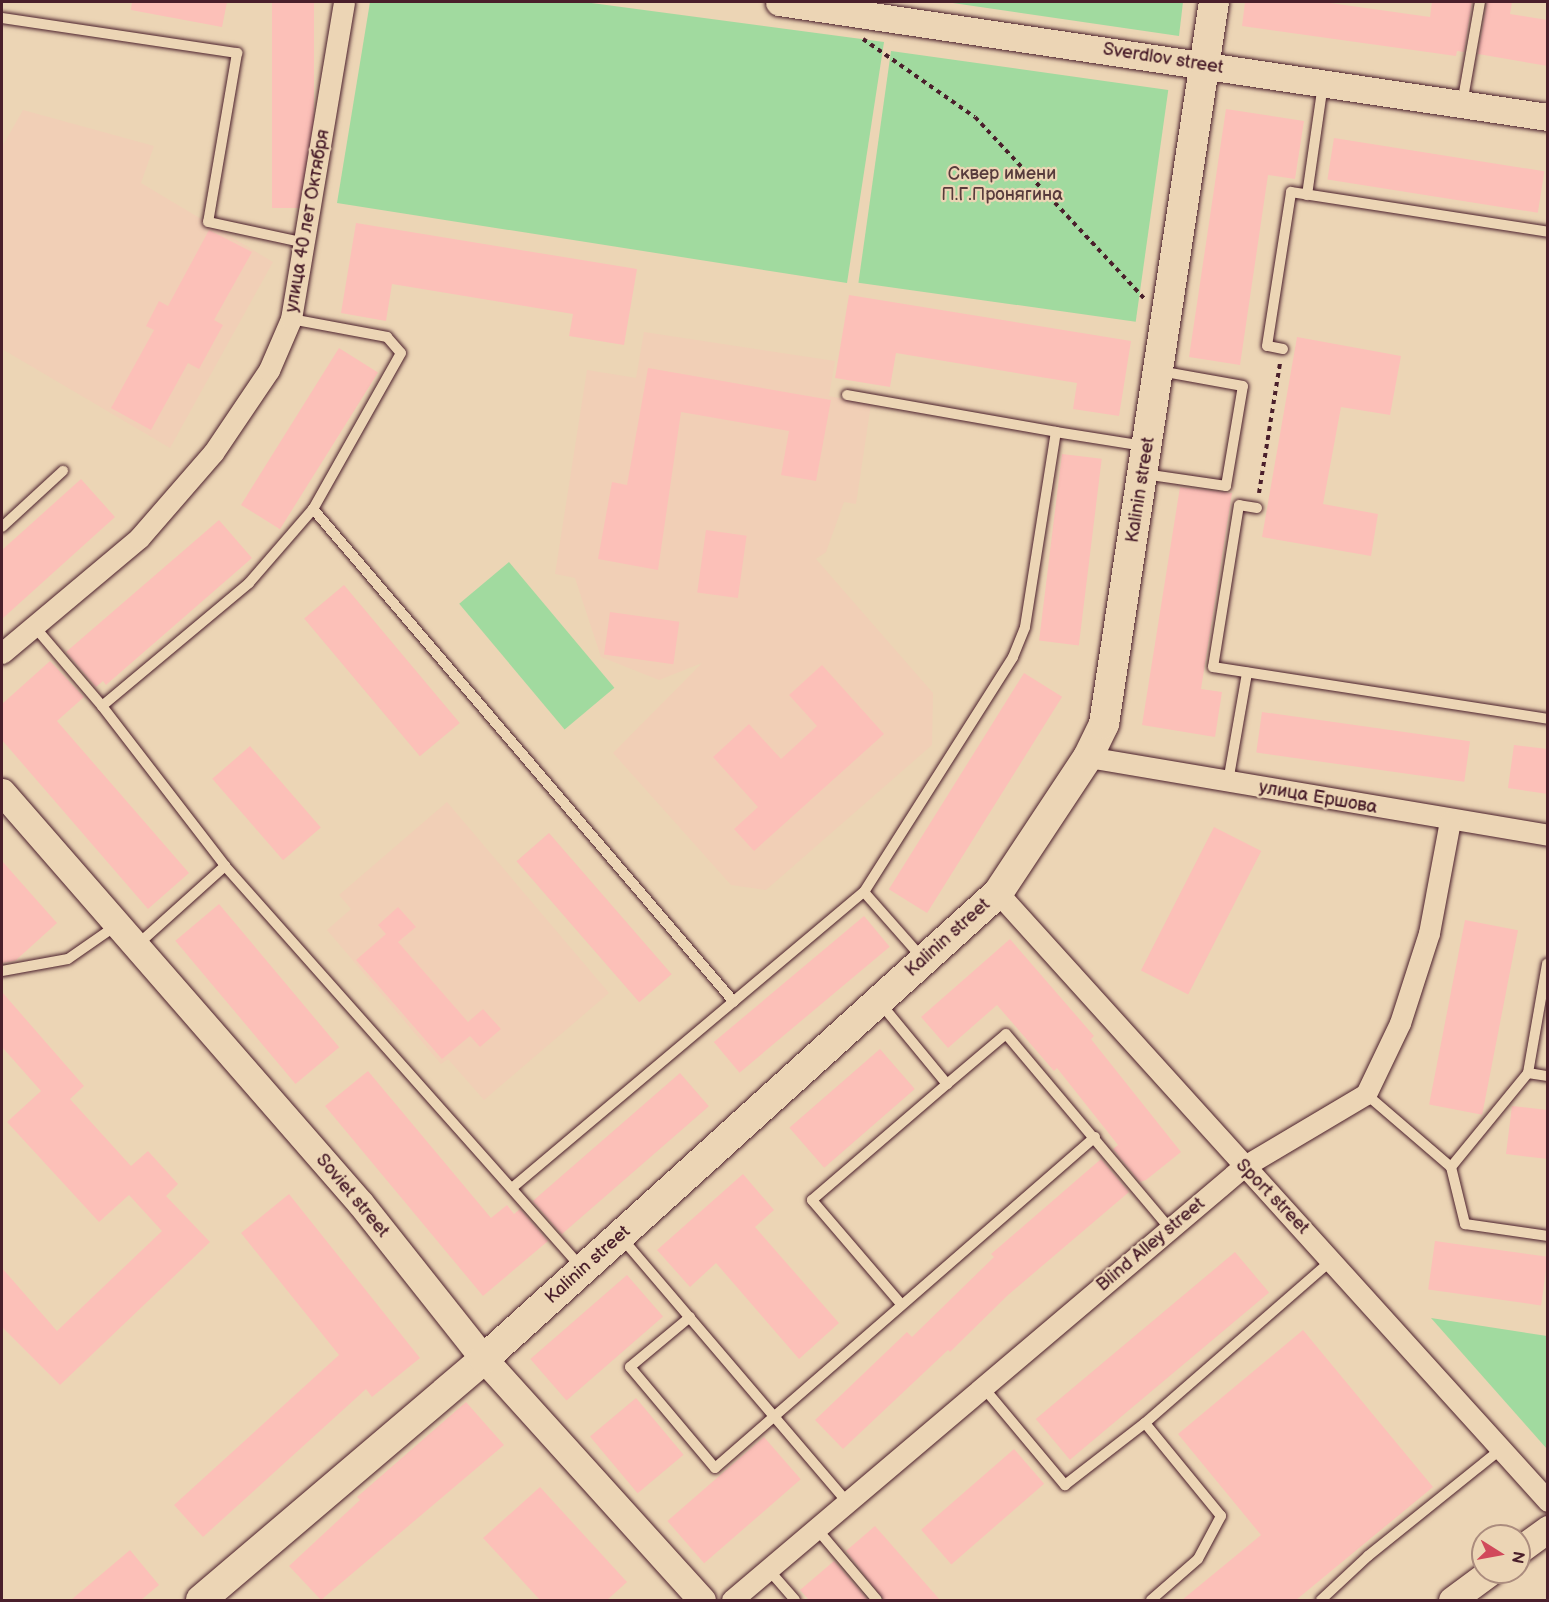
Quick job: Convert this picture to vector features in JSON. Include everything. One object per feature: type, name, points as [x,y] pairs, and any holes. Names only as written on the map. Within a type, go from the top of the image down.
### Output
[{"type":"main road","name":"Kalinin street","points":[[201,1600],[484,1359],[998,893],[1088,757],[1104,724],[1160,371],[1214,2]]},
{"type":"street","name":"улица 40 лет Октября","points":[[2,653],[139,538],[213,453],[269,370],[291,319],[344,2]]},
{"type":"street","name":"Sverdlov street","points":[[779,2],[1548,117]]},
{"type":"street","name":"улица Ершова","points":[[1088,757],[1450,821],[1548,835]]},
{"type":"street","name":"Soviet street","points":[[2,792],[361,1204],[484,1359],[702,1600]]},
{"type":"street","points":[[1366,1094],[1400,1023],[1430,933],[1450,821]]},
{"type":"street","name":"Sport street","points":[[998,893],[1243,1167],[1332,1260],[1548,1501]]},
{"type":"street","name":"Blind Alley street","points":[[732,1600],[1243,1167],[1366,1094]]},
{"type":"street","points":[[1531,1541],[1548,1529]]},
{"type":"street","points":[[1452,1600],[1474,1584]]},
{"type":"lane","points":[[1462,104],[1480,2]]},
{"type":"lane","points":[[2,18],[237,53],[208,222],[305,243]]},
{"type":"lane","points":[[1307,195],[1323,84]]},
{"type":"lane","points":[[1283,349],[1267,346],[1291,192],[1548,232]]},
{"type":"lane","points":[[102,706],[249,583],[313,509],[400,353],[387,337],[291,319]]},
{"type":"lane","points":[[847,395],[1056,432],[1226,486],[1243,386],[1160,371]]},
{"type":"lane","points":[[512,1188],[864,892],[1013,657],[1024,627],[1056,432]]},
{"type":"lane","points":[[2,527],[63,471]]},
{"type":"lane","points":[[1257,508],[1239,505],[1213,667],[1548,719]]},
{"type":"lane","points":[[313,509],[734,1002]]},
{"type":"lane","points":[[34,626],[102,706],[225,866],[583,1269]]},
{"type":"lane","points":[[1228,782],[1246,673]]},
{"type":"lane","points":[[136,946],[225,866]]},
{"type":"lane","points":[[864,892],[924,960]]},
{"type":"lane","points":[[2,971],[68,958],[117,925]]},
{"type":"lane","points":[[1451,1167],[1528,1073],[1547,964]]},
{"type":"lane","points":[[878,1001],[947,1084]]},
{"type":"lane","points":[[901,1304],[812,1200],[1006,1034],[1095,1137],[1170,1229]]},
{"type":"lane","points":[[1528,1073],[1548,1076]]},
{"type":"lane","points":[[1366,1094],[1451,1167],[1465,1224],[1548,1236]]},
{"type":"lane","points":[[690,1317],[630,1367],[715,1468],[1095,1137]]},
{"type":"lane","points":[[620,1236],[847,1502]]},
{"type":"lane","points":[[983,1387],[1065,1485],[1145,1423],[1332,1260]]},
{"type":"lane","points":[[1145,1423],[1221,1516],[1198,1559],[1151,1600]]},
{"type":"lane","points":[[1322,1600],[1368,1556],[1501,1449]]},
{"type":"lane","points":[[816,1528],[878,1600]]},
{"type":"lane","points":[[768,1569],[795,1600]]},
{"type":"path","points":[[862,39],[975,117],[1147,302]]},
{"type":"path","points":[[1257,508],[1283,349]]},
{"type":"shaded area","points":[[23,110],[154,146],[141,183],[273,262],[170,448],[2,349],[2,147]]},
{"type":"shaded area","points":[[644,332],[835,361],[829,396],[871,404],[856,504],[844,502],[826,552],[816,559],[933,693],[932,745],[766,890],[731,885],[613,753],[702,663],[659,680],[601,657],[575,578],[555,574],[587,370],[636,378]]},
{"type":"shaded area","points":[[447,802],[609,993],[484,1100],[448,1059],[441,1064],[327,930],[351,909],[339,895]]},
{"type":"green space","points":[[370,2],[584,2],[884,42],[847,283],[337,203]]},
{"type":"green space","points":[[946,2],[1183,2],[1179,36]]},
{"type":"green space","name":"Сквер имени П.Г.Пронягина","points":[[891,51],[1168,90],[1136,322],[858,283]]},
{"type":"green space","points":[[509,562],[614,688],[565,729],[459,604]]},
{"type":"green space","points":[[1431,1318],[1547,1336],[1547,1449]]},
{"type":"building","points":[[132,2],[227,2],[222,27],[131,10]]},
{"type":"building","points":[[272,2],[314,2],[314,208],[272,208]]},
{"type":"building","points":[[1245,2],[1323,2],[1430,17],[1432,2],[1472,2],[1464,52],[1457,51],[1456,56],[1242,26]]},
{"type":"building","points":[[1487,2],[1512,2],[1510,14],[1548,20],[1548,66],[1478,54]]},
{"type":"building","points":[[1226,109],[1304,121],[1295,179],[1268,175],[1240,365],[1189,357]]},
{"type":"building","points":[[1334,138],[1544,171],[1538,213],[1327,179]]},
{"type":"building","points":[[356,223],[637,269],[624,345],[569,336],[573,314],[392,284],[386,321],[341,313]]},
{"type":"building","points":[[209,230],[252,252],[214,320],[223,325],[199,369],[188,363],[151,430],[111,408],[154,330],[146,326],[159,301],[168,306]]},
{"type":"building","points":[[849,295],[1131,341],[1119,416],[1073,409],[1077,383],[896,353],[890,387],[835,378]]},
{"type":"building","points":[[1297,337],[1401,356],[1390,415],[1341,407],[1323,504],[1378,514],[1371,556],[1262,537]]},
{"type":"building","points":[[339,348],[378,372],[280,529],[241,505]]},
{"type":"building","points":[[648,368],[831,400],[816,481],[781,475],[789,431],[681,412],[658,570],[598,559],[612,482],[627,485]]},
{"type":"building","points":[[1062,454],[1102,459],[1079,645],[1039,641]]},
{"type":"building","points":[[81,479],[115,517],[2,619],[2,550]]},
{"type":"building","points":[[1180,487],[1232,493],[1201,689],[1222,692],[1215,737],[1142,725]]},
{"type":"building","points":[[219,520],[252,558],[106,685],[103,681],[96,687],[66,652]]},
{"type":"building","points":[[706,530],[747,536],[738,598],[697,592]]},
{"type":"building","points":[[344,585],[460,723],[420,756],[304,618]]},
{"type":"building","points":[[610,612],[679,622],[673,664],[604,655]]},
{"type":"building","points":[[50,661],[84,697],[57,721],[189,873],[148,909],[2,740],[2,704]]},
{"type":"building","points":[[822,665],[884,734],[754,851],[734,829],[758,807],[713,757],[749,724],[781,759],[817,726],[789,695]]},
{"type":"building","points":[[1024,673],[1062,697],[927,913],[889,889]]},
{"type":"building","points":[[1262,712],[1470,741],[1464,782],[1256,753]]},
{"type":"building","points":[[1514,745],[1548,749],[1548,794],[1508,788]]},
{"type":"building","points":[[250,746],[321,828],[283,860],[212,779]]},
{"type":"building","points":[[1214,827],[1261,851],[1188,995],[1141,970]]},
{"type":"building","points":[[549,833],[672,974],[639,1002],[517,861]]},
{"type":"building","points":[[2,861],[57,923],[15,961],[2,963]]},
{"type":"building","points":[[219,904],[339,1047],[296,1084],[175,941]]},
{"type":"building","points":[[398,907],[416,927],[398,942],[468,1022],[483,1009],[501,1029],[480,1047],[470,1036],[442,1059],[356,960],[386,934],[378,925]]},
{"type":"building","points":[[864,916],[890,947],[740,1073],[714,1042]]},
{"type":"building","points":[[1465,920],[1518,930],[1482,1115],[1429,1105]]},
{"type":"building","points":[[1010,939],[1094,1036],[1091,1039],[1181,1152],[1146,1180],[1140,1182],[1113,1149],[1118,1145],[1057,1068],[1054,1071],[997,1005],[948,1048],[921,1017]]},
{"type":"building","points":[[2,992],[84,1086],[70,1099],[131,1166],[148,1151],[178,1184],[166,1196],[210,1242],[60,1385],[2,1327],[2,1268],[57,1331],[162,1231],[129,1195],[99,1222],[7,1122],[41,1091],[2,1047]]},
{"type":"building","points":[[880,1049],[915,1089],[824,1168],[789,1128]]},
{"type":"building","points":[[368,1071],[491,1218],[507,1205],[514,1214],[520,1209],[548,1241],[483,1296],[325,1106]]},
{"type":"building","points":[[680,1073],[709,1106],[562,1234],[533,1201]]},
{"type":"building","points":[[1512,1106],[1548,1110],[1548,1159],[1506,1154]]},
{"type":"building","points":[[1101,1159],[1129,1192],[1008,1295],[950,1352],[948,1350],[843,1449],[815,1420],[907,1332],[912,1337],[994,1257],[991,1254]]},
{"type":"building","points":[[743,1174],[774,1210],[755,1227],[839,1323],[799,1359],[716,1263],[690,1287],[657,1250]]},
{"type":"building","points":[[289,1194],[420,1358],[372,1397],[366,1389],[203,1537],[174,1505],[339,1355],[241,1233]]},
{"type":"building","points":[[1435,1241],[1548,1257],[1541,1305],[1428,1290]]},
{"type":"building","points":[[1235,1252],[1269,1293],[1070,1460],[1036,1419]]},
{"type":"building","points":[[627,1275],[663,1317],[566,1400],[530,1359]]},
{"type":"building","points":[[1303,1330],[1433,1487],[1296,1600],[1182,1600],[1261,1535],[1178,1434]]},
{"type":"building","points":[[636,1398],[684,1455],[638,1493],[590,1437]]},
{"type":"building","points":[[466,1402],[504,1445],[321,1600],[289,1566],[360,1500],[357,1497]]},
{"type":"building","points":[[764,1437],[801,1479],[704,1563],[667,1521]]},
{"type":"building","points":[[1014,1449],[1044,1484],[951,1564],[921,1530]]},
{"type":"building","points":[[540,1487],[627,1582],[607,1600],[540,1600],[483,1538]]},
{"type":"building","points":[[875,1526],[940,1600],[884,1600],[846,1551]]},
{"type":"building","points":[[130,1550],[159,1585],[141,1600],[71,1600]]},
{"type":"building","points":[[834,1561],[868,1600],[809,1600],[800,1590]]}]
